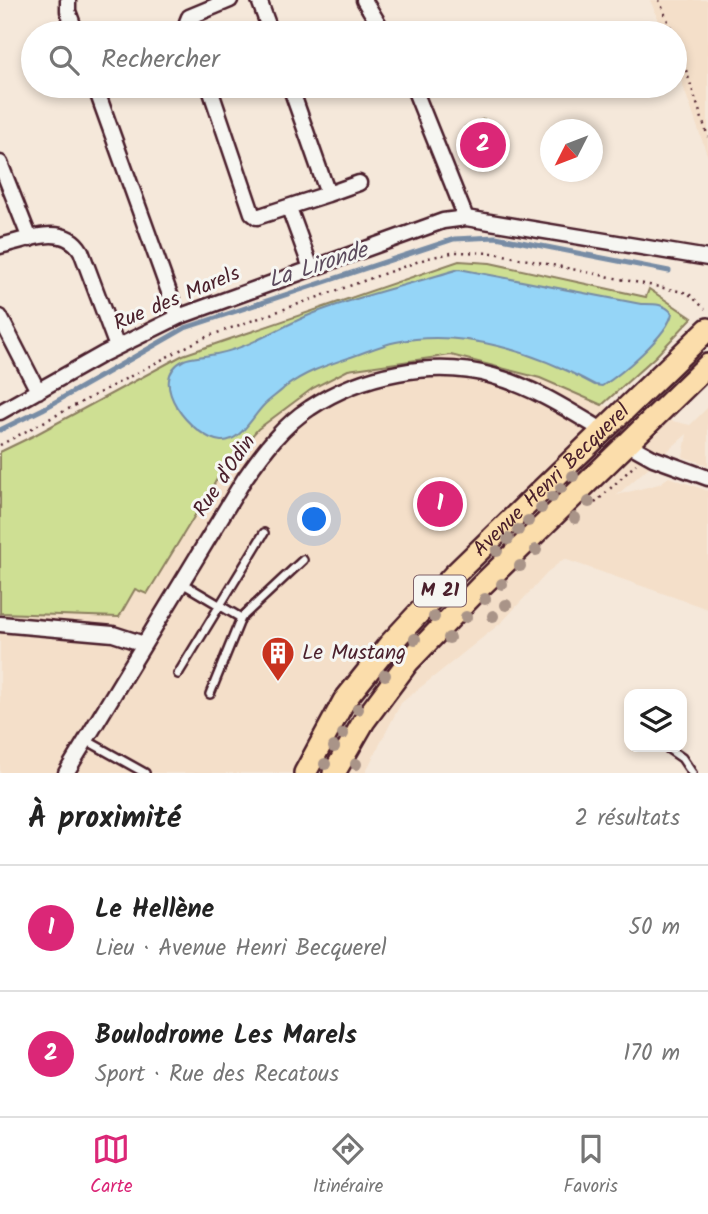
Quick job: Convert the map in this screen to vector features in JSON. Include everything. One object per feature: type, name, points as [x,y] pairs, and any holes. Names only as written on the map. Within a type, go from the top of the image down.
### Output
[{"type":"main road","name":"Avenue Henri Becquerel","points":[[304,773],[344,701],[389,645],[456,574],[602,430],[707,319]]},
{"type":"main road","name":"Avenue Henri Becquerel","points":[[334,773],[365,721],[408,662],[480,587],[708,365]]},
{"type":"main road","points":[[602,430],[626,443]]},
{"type":"street","points":[[68,0],[72,21]]},
{"type":"street","points":[[187,21],[189,17],[230,0]]},
{"type":"street","points":[[259,0],[267,21]]},
{"type":"street","points":[[364,0],[377,21]]},
{"type":"street","points":[[99,98],[178,317]]},
{"type":"street","points":[[213,98],[252,213],[257,216],[289,208],[359,183]]},
{"type":"street","points":[[294,98],[328,194]]},
{"type":"street","points":[[418,98],[466,218]]},
{"type":"street","points":[[0,163],[30,239]]},
{"type":"street","points":[[289,208],[311,268]]},
{"type":"street","name":"Rue des Marels","points":[[0,412],[117,347],[178,317],[443,221],[466,218],[708,258]]},
{"type":"street","points":[[0,246],[59,234],[75,241],[117,347]]},
{"type":"street","points":[[0,317],[38,391]]},
{"type":"street","name":"Rue d'Odin","points":[[66,773],[265,449],[310,408],[359,383],[425,369],[452,368],[493,375],[544,394],[602,430]]},
{"type":"street","points":[[626,443],[646,454],[708,478]]},
{"type":"street","points":[[0,624],[113,634],[144,644]]},
{"type":"lane","points":[[178,674],[264,533]]},
{"type":"lane","points":[[210,694],[241,618],[303,560]]},
{"type":"lane","points":[[181,583],[241,618]]},
{"type":"lane","points":[[86,740],[145,773]]},
{"type":"lane","points":[[673,752],[682,758],[692,773]]},
{"type":"path","points":[[659,0],[668,21]]},
{"type":"path","points":[[687,74],[708,137]]},
{"type":"path","points":[[0,445],[203,338],[428,258],[456,252],[494,253],[688,293],[707,319]]},
{"type":"path","points":[[590,509],[646,454]]},
{"type":"shaded area","points":[[650,0],[708,0],[708,157],[687,97],[687,21],[659,21]]},
{"type":"shaded area","points":[[451,355],[540,378],[602,405],[690,425],[708,407],[708,465],[683,457],[687,434],[617,495],[659,484],[669,477],[708,491],[708,609],[564,559],[550,570],[502,622],[401,703],[365,773],[0,773],[0,613],[119,617],[135,589],[147,594],[224,466],[258,429],[313,388],[348,370]]},
{"type":"green space","points":[[484,119],[502,164],[482,171],[465,127]]},
{"type":"green space","points":[[459,261],[490,263],[646,297],[649,289],[692,318],[656,356],[602,405],[540,378],[451,355],[348,370],[313,388],[258,429],[225,466],[147,594],[135,589],[119,617],[0,613],[0,452],[183,355]]},
{"type":"water","points":[[459,269],[658,305],[672,313],[669,322],[653,342],[631,364],[602,386],[549,363],[499,346],[447,338],[396,342],[325,366],[284,388],[266,403],[240,434],[228,441],[209,437],[197,430],[177,407],[170,394],[169,381],[173,369],[184,360],[237,348],[329,308]]},
{"type":"waterway","name":"La Lironde","points":[[0,430],[43,409],[185,328],[454,239],[496,237],[669,271]]},
{"type":"place","name":"Boulodrome Les Marels","points":[[483,145]]},
{"type":"place","name":"Le Hellène","points":[[440,504]]},
{"type":"place","name":"Le Mustang","points":[[278,683]]}]
